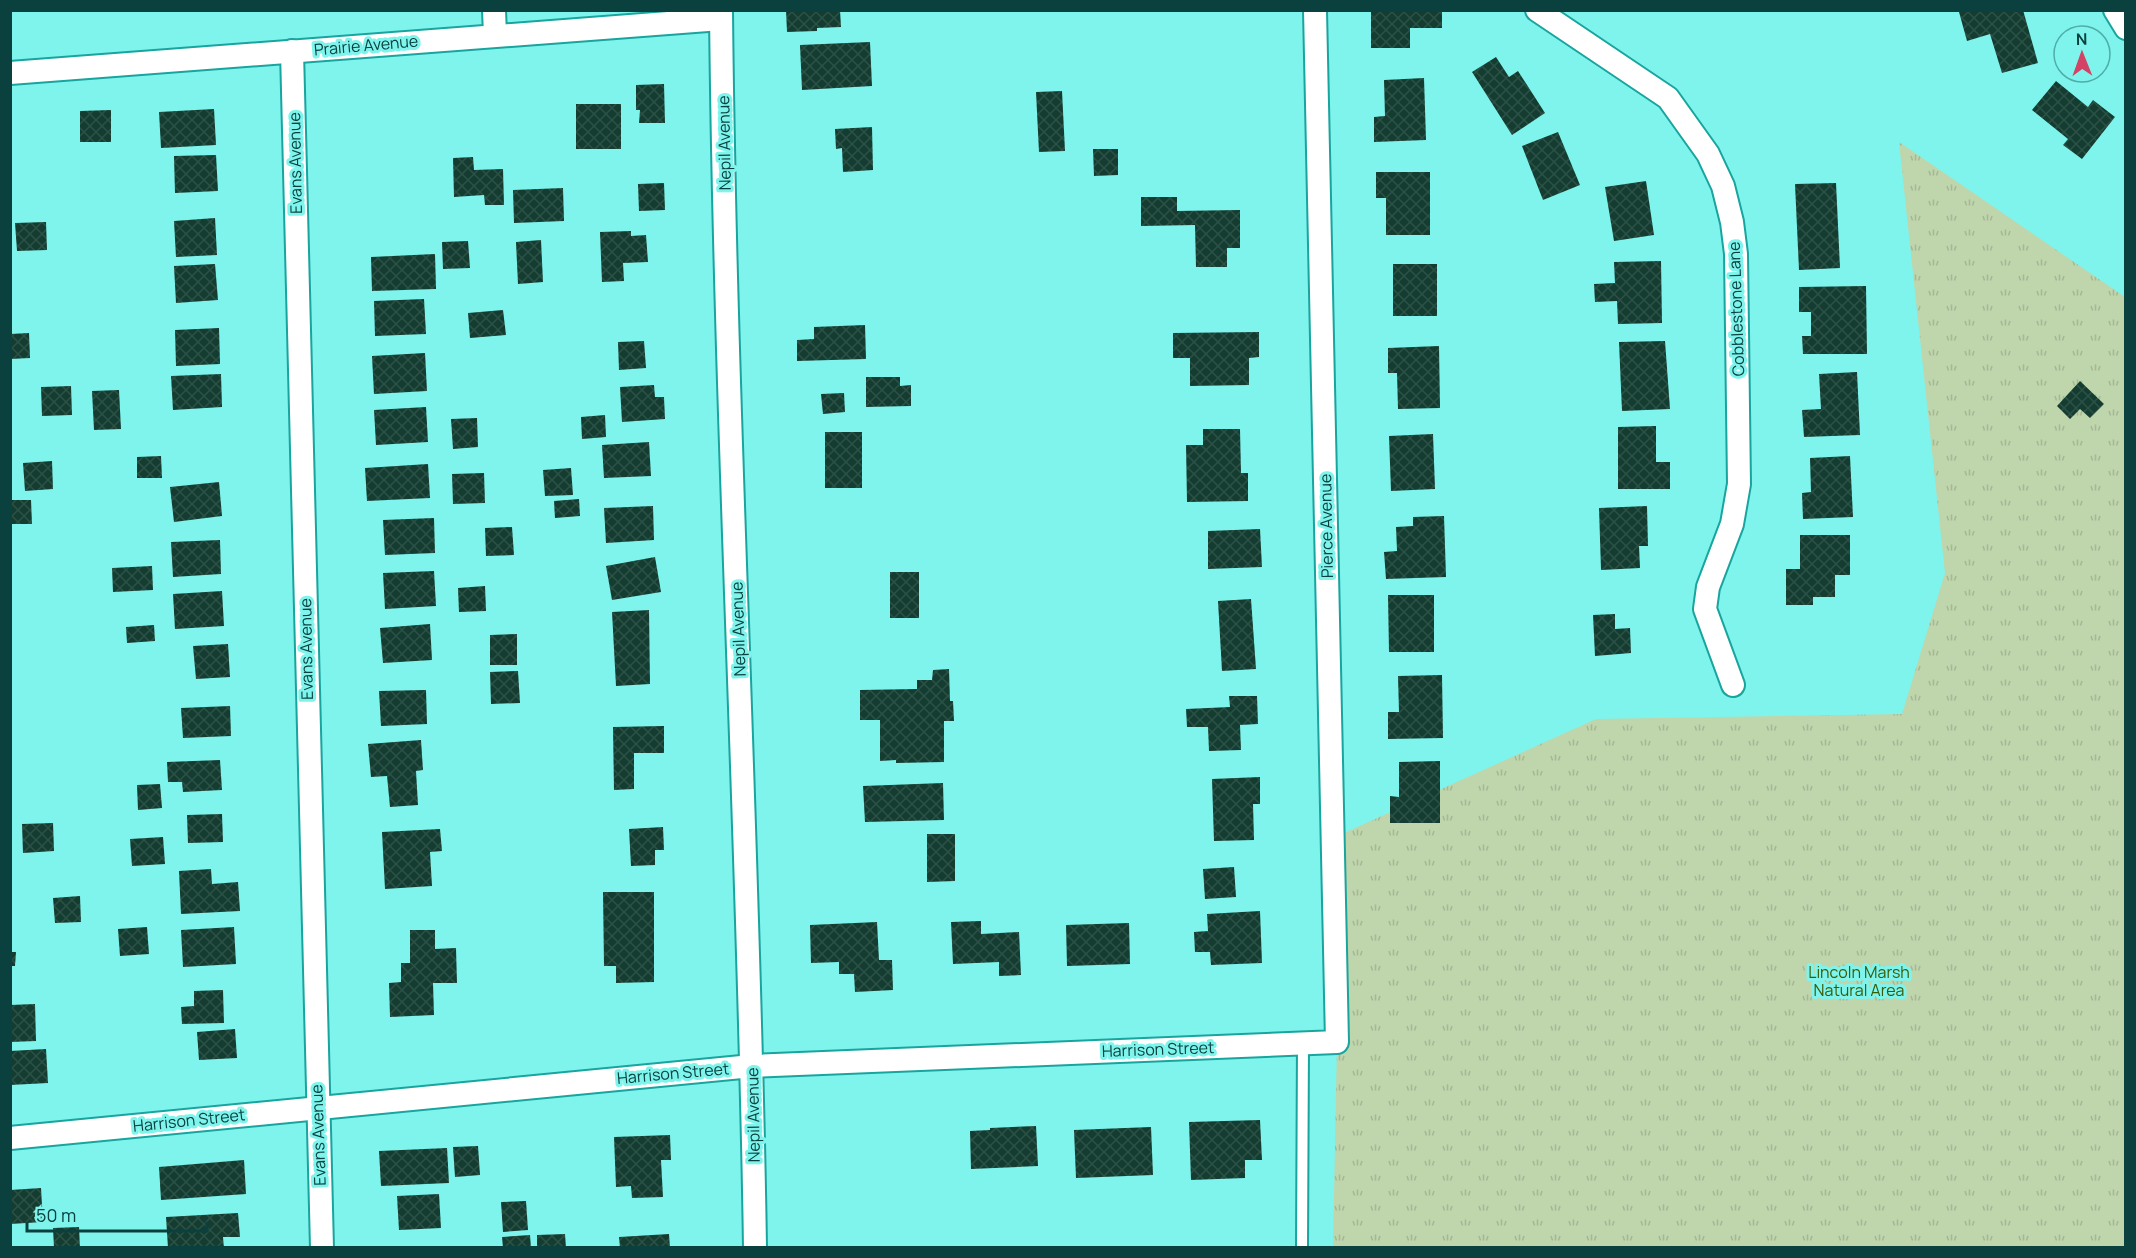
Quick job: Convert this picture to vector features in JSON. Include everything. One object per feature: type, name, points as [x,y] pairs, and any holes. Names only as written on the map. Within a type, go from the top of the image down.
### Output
[{"type":"street","points":[[494,10],[495,35]]},
{"type":"street","name":"Pierce Avenue","points":[[1315,10],[1337,1042]]},
{"type":"street","name":"Cobblestone Lane","points":[[1537,10],[1668,98],[1708,154],[1723,186],[1732,222],[1736,254],[1739,484],[1732,524],[1708,587],[1706,609],[1733,686]]},
{"type":"street","points":[[2115,10],[2126,28]]},
{"type":"street","name":"Prairie Avenue","points":[[10,73],[721,15]]},
{"type":"street","name":"Nepil Avenue","points":[[721,15],[752,1066],[755,1248]]},
{"type":"street","name":"Evans Avenue","points":[[292,51],[322,1248]]},
{"type":"street","name":"Harrison Street","points":[[10,1138],[752,1066],[1337,1042]]},
{"type":"lane","points":[[1302,1248],[1303,1043]]},
{"type":"green space","name":"Lincoln Marsh Natural Area","points":[[1899,142],[2125,297],[2125,1247],[1333,1247],[1337,1042],[1333,838],[1596,719],[1902,714],[1945,573]]},
{"type":"building","points":[[786,10],[840,10],[841,27],[787,32]]},
{"type":"building","points":[[1371,10],[1442,10],[1442,28],[1410,28],[1410,48],[1371,48]]},
{"type":"building","points":[[1965,10],[2023,10],[2038,63],[2002,73],[1990,34],[1967,41],[1959,12]]},
{"type":"building","points":[[870,42],[872,86],[802,90],[800,45]]},
{"type":"building","points":[[1496,57],[1509,77],[1518,71],[1545,113],[1512,135],[1472,72]]},
{"type":"building","points":[[1424,78],[1426,140],[1374,142],[1374,117],[1385,116],[1384,80]]},
{"type":"building","points":[[664,84],[665,123],[639,123],[640,110],[636,110],[636,85]]},
{"type":"building","points":[[2054,84],[2060,84],[2088,107],[2093,100],[2115,117],[2082,159],[2063,145],[2068,139],[2032,110]]},
{"type":"building","points":[[1062,91],[1065,151],[1039,152],[1036,92]]},
{"type":"building","points":[[576,104],[621,104],[621,149],[576,149]]},
{"type":"building","points":[[214,109],[216,145],[161,148],[159,112]]},
{"type":"building","points":[[111,110],[111,142],[80,142],[80,111]]},
{"type":"building","points":[[872,127],[873,170],[843,172],[842,148],[836,149],[835,129]]},
{"type":"building","points":[[1558,132],[1580,185],[1543,200],[1522,146]]},
{"type":"building","points":[[1093,149],[1118,149],[1118,175],[1094,176]]},
{"type":"building","points":[[216,155],[218,191],[175,193],[174,156]]},
{"type":"building","points":[[473,157],[474,170],[503,169],[504,205],[485,205],[484,195],[454,197],[453,158]]},
{"type":"building","points":[[1376,172],[1430,172],[1430,235],[1386,235],[1386,198],[1376,198]]},
{"type":"building","points":[[1646,181],[1654,235],[1614,241],[1605,187]]},
{"type":"building","points":[[664,183],[665,210],[639,211],[638,184]]},
{"type":"building","points":[[1836,183],[1840,268],[1799,270],[1795,184]]},
{"type":"building","points":[[563,188],[564,221],[514,223],[513,190]]},
{"type":"building","points":[[1141,197],[1177,197],[1177,211],[1240,210],[1240,248],[1227,248],[1227,267],[1196,267],[1195,225],[1141,226]]},
{"type":"building","points":[[215,218],[217,255],[176,257],[174,221]]},
{"type":"building","points":[[46,222],[47,250],[17,251],[15,223]]},
{"type":"building","points":[[631,231],[631,236],[646,235],[648,262],[623,263],[624,281],[602,282],[600,232]]},
{"type":"building","points":[[541,240],[543,282],[518,284],[516,242]]},
{"type":"building","points":[[468,241],[470,268],[443,269],[442,242]]},
{"type":"building","points":[[435,254],[436,289],[372,291],[371,257]]},
{"type":"building","points":[[1661,261],[1662,323],[1618,324],[1617,301],[1595,302],[1594,284],[1615,283],[1614,262]]},
{"type":"building","points":[[215,264],[218,300],[176,303],[174,266]]},
{"type":"building","points":[[1393,264],[1437,264],[1437,316],[1393,316]]},
{"type":"building","points":[[1866,286],[1867,354],[1803,354],[1802,336],[1811,336],[1811,312],[1799,312],[1799,287]]},
{"type":"building","points":[[424,299],[426,334],[375,336],[374,301]]},
{"type":"building","points":[[503,310],[506,335],[470,338],[468,313]]},
{"type":"building","points":[[865,325],[866,359],[797,361],[797,340],[814,339],[814,327]]},
{"type":"building","points":[[219,328],[220,364],[176,366],[175,330]]},
{"type":"building","points":[[1259,332],[1259,357],[1249,358],[1249,385],[1190,386],[1190,358],[1173,358],[1173,333]]},
{"type":"building","points":[[29,333],[30,358],[10,359],[10,334]]},
{"type":"building","points":[[644,341],[646,368],[619,370],[618,342]]},
{"type":"building","points":[[1665,341],[1670,409],[1622,411],[1619,342]]},
{"type":"building","points":[[1439,346],[1440,408],[1398,409],[1397,373],[1388,373],[1388,348]]},
{"type":"building","points":[[425,353],[427,391],[374,394],[372,356]]},
{"type":"building","points":[[1857,372],[1860,435],[1804,437],[1802,410],[1821,409],[1819,374]]},
{"type":"building","points":[[221,374],[222,407],[173,410],[171,376]]},
{"type":"building","points":[[866,377],[900,377],[900,386],[911,385],[911,406],[866,407]]},
{"type":"building","points":[[2080,381],[2104,404],[2090,418],[2080,409],[2070,419],[2057,406]]},
{"type":"building","points":[[654,385],[655,397],[664,397],[665,419],[622,422],[620,387]]},
{"type":"building","points":[[71,386],[72,415],[42,416],[41,387]]},
{"type":"building","points":[[119,390],[121,429],[94,430],[92,391]]},
{"type":"building","points":[[844,393],[845,412],[823,414],[821,394]]},
{"type":"building","points":[[426,407],[428,442],[376,445],[374,410]]},
{"type":"building","points":[[605,415],[606,437],[582,439],[581,417]]},
{"type":"building","points":[[477,418],[478,447],[453,449],[451,419]]},
{"type":"building","points":[[1656,426],[1656,462],[1670,462],[1670,489],[1618,489],[1618,427]]},
{"type":"building","points":[[1203,429],[1240,429],[1241,473],[1248,473],[1248,501],[1187,502],[1186,445],[1203,445]]},
{"type":"building","points":[[825,432],[862,432],[862,488],[825,488]]},
{"type":"building","points":[[1433,434],[1435,489],[1391,491],[1389,436]]},
{"type":"building","points":[[649,442],[651,476],[604,478],[602,445]]},
{"type":"building","points":[[161,456],[162,478],[137,478],[137,457]]},
{"type":"building","points":[[1850,456],[1853,517],[1803,519],[1802,493],[1811,492],[1810,458]]},
{"type":"building","points":[[52,461],[53,489],[25,491],[23,463]]},
{"type":"building","points":[[428,464],[430,498],[367,501],[365,468]]},
{"type":"building","points":[[571,468],[573,495],[545,496],[543,470]]},
{"type":"building","points":[[484,473],[485,503],[453,504],[452,474]]},
{"type":"building","points":[[219,482],[222,516],[174,522],[170,487]]},
{"type":"building","points":[[579,499],[580,516],[555,518],[554,501]]},
{"type":"building","points":[[10,500],[31,500],[32,524],[10,524]]},
{"type":"building","points":[[653,506],[654,540],[606,543],[604,508]]},
{"type":"building","points":[[1647,506],[1648,546],[1639,546],[1640,568],[1601,570],[1599,508]]},
{"type":"building","points":[[1444,516],[1446,577],[1386,579],[1384,552],[1397,551],[1396,527],[1413,526],[1413,517]]},
{"type":"building","points":[[434,518],[435,553],[385,555],[383,520]]},
{"type":"building","points":[[512,527],[514,555],[486,556],[485,528]]},
{"type":"building","points":[[1260,529],[1262,567],[1208,569],[1208,531]]},
{"type":"building","points":[[1800,535],[1850,535],[1850,575],[1835,575],[1835,597],[1813,597],[1813,605],[1786,605],[1786,569],[1800,569]]},
{"type":"building","points":[[220,540],[221,574],[173,577],[171,542]]},
{"type":"building","points":[[655,557],[661,592],[612,600],[606,566]]},
{"type":"building","points":[[152,566],[153,590],[113,592],[112,568]]},
{"type":"building","points":[[434,571],[436,606],[385,609],[383,573]]},
{"type":"building","points":[[890,572],[919,572],[919,618],[890,618]]},
{"type":"building","points":[[485,586],[486,611],[459,612],[458,588]]},
{"type":"building","points":[[222,591],[224,626],[175,629],[173,594]]},
{"type":"building","points":[[1388,595],[1434,595],[1434,652],[1389,652]]},
{"type":"building","points":[[1251,599],[1256,669],[1222,671],[1218,601]]},
{"type":"building","points":[[649,610],[650,684],[616,686],[612,612]]},
{"type":"building","points":[[1615,614],[1615,629],[1630,628],[1631,653],[1595,656],[1593,615]]},
{"type":"building","points":[[430,624],[432,660],[383,663],[380,628]]},
{"type":"building","points":[[154,625],[155,641],[127,643],[126,627]]},
{"type":"building","points":[[517,634],[517,665],[490,665],[490,635]]},
{"type":"building","points":[[228,644],[230,677],[196,679],[193,646]]},
{"type":"building","points":[[949,669],[950,701],[953,701],[954,721],[944,721],[944,762],[880,761],[880,720],[860,720],[860,690],[917,689],[917,680],[932,680],[933,670]]},
{"type":"building","points":[[518,671],[520,703],[491,704],[490,672]]},
{"type":"building","points":[[1442,675],[1443,738],[1388,739],[1388,712],[1399,712],[1398,676]]},
{"type":"building","points":[[426,690],[427,724],[381,726],[379,691]]},
{"type":"building","points":[[1229,696],[1257,696],[1258,724],[1240,725],[1241,750],[1209,751],[1208,727],[1187,727],[1186,709],[1230,707]]},
{"type":"building","points":[[230,706],[231,736],[183,738],[181,708]]},
{"type":"building","points":[[664,726],[664,753],[634,753],[634,789],[614,790],[613,727]]},
{"type":"building","points":[[421,740],[423,770],[416,771],[418,805],[390,807],[387,776],[371,777],[368,744]]},
{"type":"building","points":[[220,760],[222,790],[183,792],[182,782],[168,782],[167,762]]},
{"type":"building","points":[[1440,761],[1440,823],[1390,823],[1390,796],[1399,797],[1399,762]]},
{"type":"building","points":[[1260,777],[1260,804],[1253,804],[1254,840],[1214,841],[1212,779]]},
{"type":"building","points":[[943,783],[944,820],[865,822],[863,786]]},
{"type":"building","points":[[160,784],[162,808],[138,810],[137,785]]},
{"type":"building","points":[[222,814],[223,842],[188,843],[187,815]]},
{"type":"building","points":[[53,823],[54,851],[23,853],[22,824]]},
{"type":"building","points":[[663,827],[664,850],[655,850],[655,865],[631,866],[629,829]]},
{"type":"building","points":[[440,829],[442,851],[430,852],[432,886],[385,889],[382,832]]},
{"type":"building","points":[[927,834],[955,834],[955,881],[927,882]]},
{"type":"building","points":[[163,837],[165,864],[132,866],[130,839]]},
{"type":"building","points":[[1234,867],[1236,897],[1205,899],[1203,869]]},
{"type":"building","points":[[211,869],[212,884],[238,882],[240,911],[181,914],[179,871]]},
{"type":"building","points":[[603,892],[654,892],[654,982],[616,983],[616,966],[604,966]]},
{"type":"building","points":[[80,896],[81,922],[55,923],[53,898]]},
{"type":"building","points":[[1260,911],[1262,963],[1211,965],[1210,952],[1195,952],[1194,932],[1208,931],[1207,914]]},
{"type":"building","points":[[981,921],[981,934],[1019,932],[1021,975],[999,976],[999,962],[953,964],[951,922]]},
{"type":"building","points":[[877,922],[879,960],[892,960],[893,990],[855,992],[854,974],[839,974],[839,962],[811,963],[810,925]]},
{"type":"building","points":[[1129,923],[1130,964],[1067,966],[1066,925]]},
{"type":"building","points":[[147,927],[149,954],[120,956],[118,929]]},
{"type":"building","points":[[234,927],[236,964],[183,967],[181,930]]},
{"type":"building","points":[[410,930],[435,930],[435,949],[456,948],[457,983],[433,983],[434,1015],[390,1017],[389,983],[401,982],[401,963],[410,963]]},
{"type":"building","points":[[10,952],[16,952],[15,966],[10,966]]},
{"type":"building","points":[[223,990],[224,1023],[182,1024],[181,1007],[194,1006],[194,991]]},
{"type":"building","points":[[35,1004],[36,1041],[10,1042],[10,1005]]},
{"type":"building","points":[[235,1029],[237,1058],[199,1060],[197,1032]]},
{"type":"building","points":[[46,1049],[48,1083],[10,1085],[10,1051]]},
{"type":"building","points":[[1260,1120],[1262,1160],[1245,1160],[1245,1178],[1191,1180],[1189,1122]]},
{"type":"building","points":[[1036,1126],[1038,1166],[971,1169],[970,1131]]},
{"type":"building","points":[[1151,1127],[1153,1175],[1076,1178],[1074,1130]]},
{"type":"building","points":[[670,1135],[671,1160],[661,1160],[663,1197],[632,1198],[631,1186],[616,1187],[614,1137]]},
{"type":"building","points":[[478,1146],[480,1175],[455,1177],[453,1147]]},
{"type":"building","points":[[447,1148],[449,1183],[381,1186],[379,1151]]},
{"type":"building","points":[[244,1160],[246,1194],[161,1200],[159,1167]]},
{"type":"building","points":[[41,1188],[43,1222],[10,1224],[10,1190]]},
{"type":"building","points":[[439,1194],[441,1228],[399,1230],[397,1196]]},
{"type":"building","points":[[526,1201],[528,1230],[503,1232],[501,1202]]},
{"type":"building","points":[[238,1213],[240,1237],[223,1237],[224,1248],[168,1248],[166,1217]]},
{"type":"building","points":[[79,1227],[80,1248],[54,1248],[53,1228]]},
{"type":"building","points":[[565,1234],[566,1248],[537,1248],[537,1235]]},
{"type":"building","points":[[669,1234],[670,1248],[620,1248],[619,1237]]},
{"type":"building","points":[[530,1235],[531,1248],[503,1248],[502,1237]]}]
